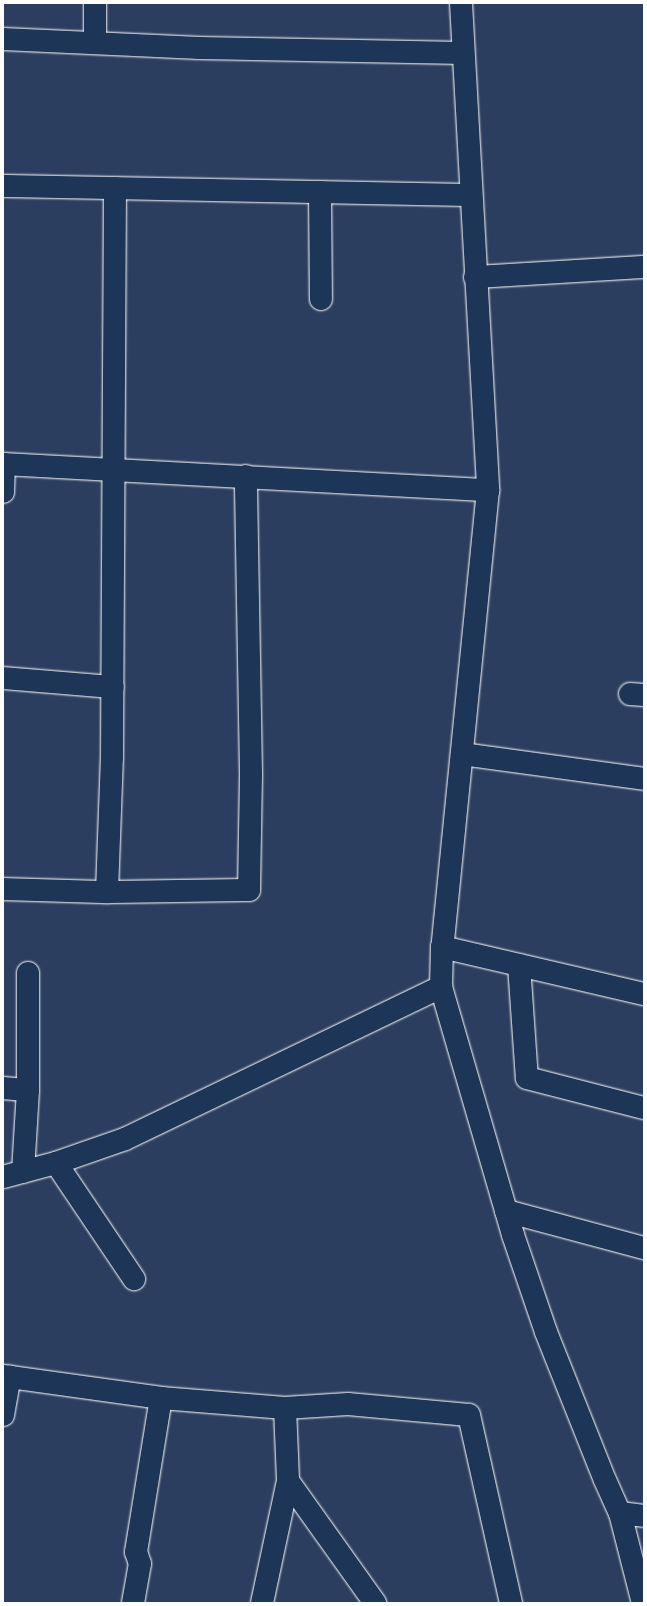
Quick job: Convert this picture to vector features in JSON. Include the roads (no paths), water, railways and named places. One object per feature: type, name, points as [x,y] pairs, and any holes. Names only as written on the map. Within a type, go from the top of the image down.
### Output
[{"type":"street","points":[[95,3],[95,43]]},
{"type":"street","points":[[461,3],[470,195],[488,490],[442,948],[441,988],[506,1211],[546,1332],[605,1480],[620,1512],[643,1603]]},
{"type":"street","points":[[3,39],[200,48],[463,53]]},
{"type":"street","points":[[3,186],[470,195]]},
{"type":"street","points":[[107,892],[113,687],[115,188]]},
{"type":"street","points":[[320,192],[321,299]]},
{"type":"street","points":[[475,277],[644,267]]},
{"type":"street","points":[[3,492],[4,464],[488,490]]},
{"type":"street","points":[[3,889],[107,892],[249,890],[251,773],[246,476]]},
{"type":"street","points":[[3,678],[113,687]]},
{"type":"street","points":[[462,754],[644,779]]},
{"type":"street","points":[[442,948],[644,994]]},
{"type":"street","points":[[519,965],[527,1078],[644,1108]]},
{"type":"street","points":[[28,973],[28,1090],[13,1174],[56,1163],[125,1139],[441,988]]},
{"type":"street","points":[[3,1088],[28,1090]]},
{"type":"street","points":[[56,1163],[134,1279]]},
{"type":"street","points":[[506,1211],[644,1248]]},
{"type":"street","points":[[3,1415],[7,1377],[161,1398],[285,1408],[348,1404],[469,1415],[511,1603]]},
{"type":"street","points":[[133,1603],[140,1564],[136,1552],[161,1398]]},
{"type":"street","points":[[262,1603],[288,1481],[285,1408]]},
{"type":"street","points":[[288,1481],[375,1603]]},
{"type":"street","points":[[620,1512],[644,1516]]}]
